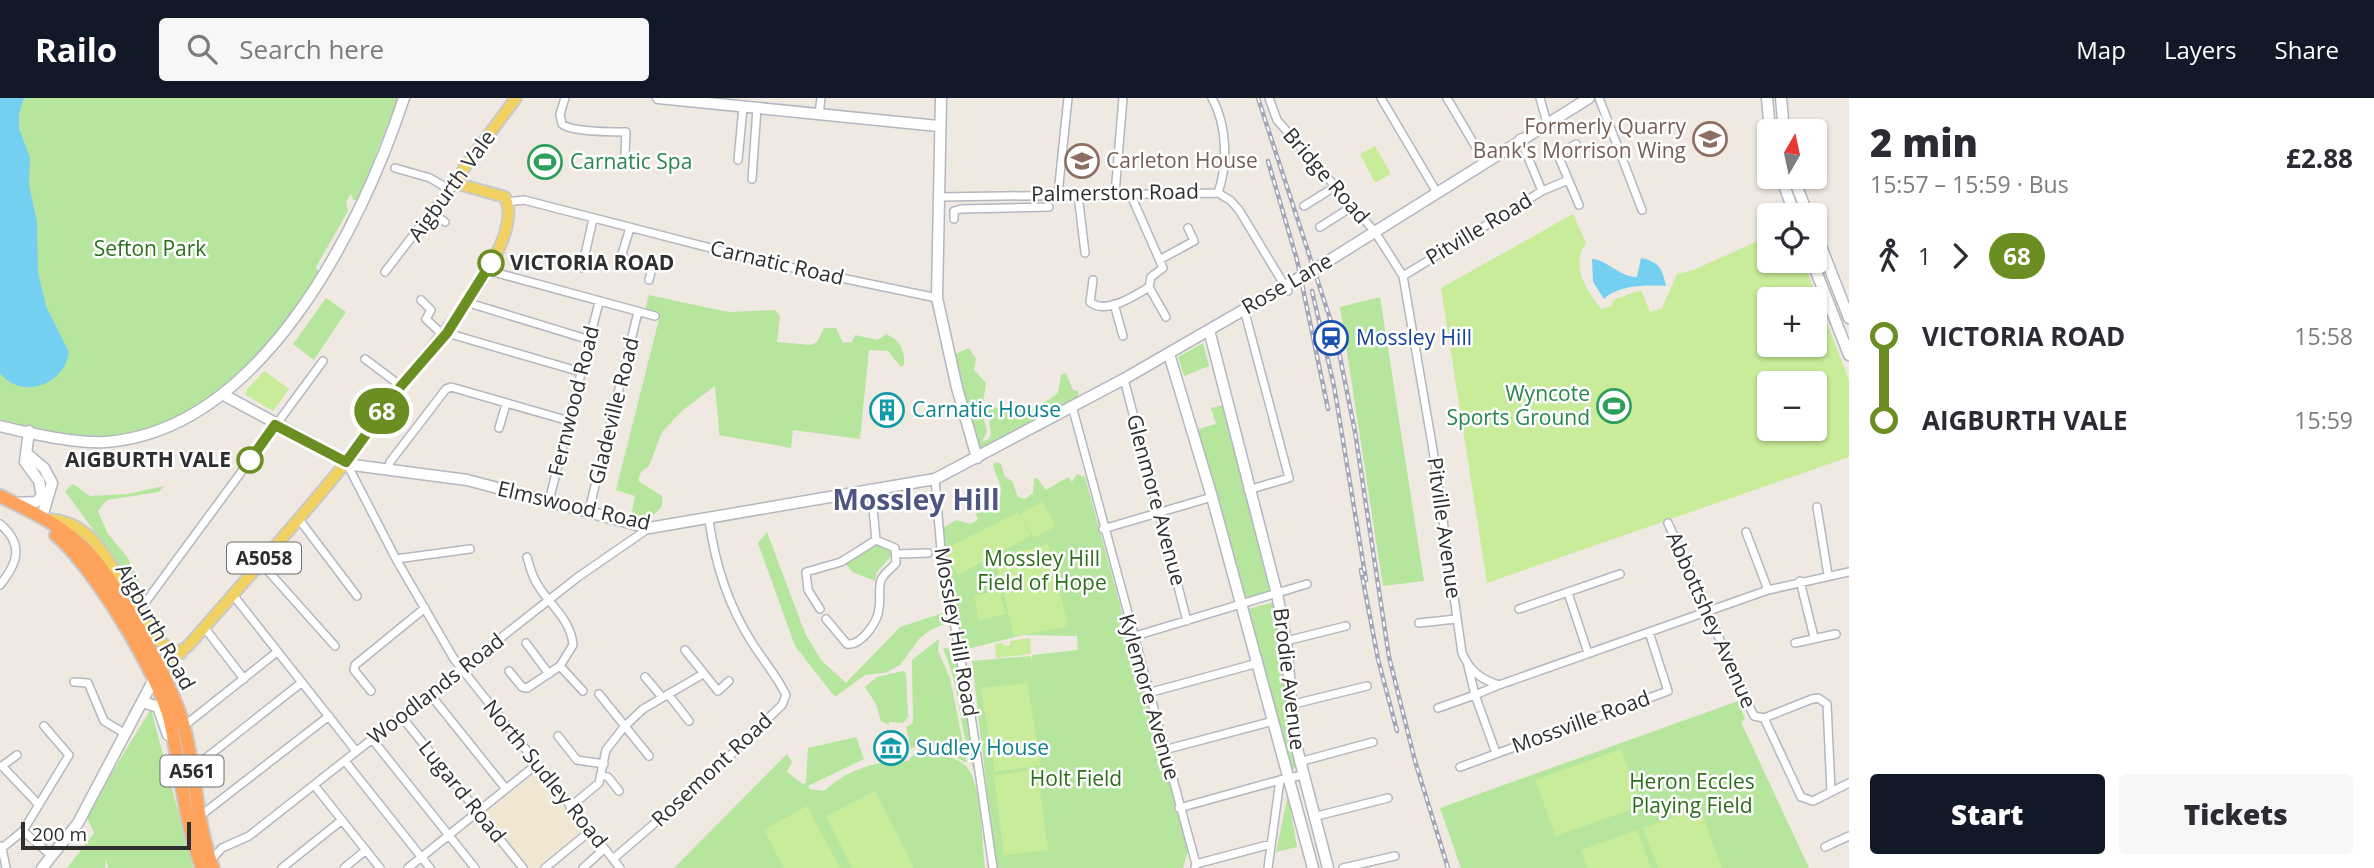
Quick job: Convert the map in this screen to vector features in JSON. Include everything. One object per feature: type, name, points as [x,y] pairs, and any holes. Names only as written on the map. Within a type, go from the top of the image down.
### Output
[{"type":"highway","name":"Aigburth Road","points":[[0,496],[44,518],[82,545],[95,560],[184,726],[208,866]]},
{"type":"highway","name":"Aigburth Road","points":[[0,504],[50,530],[69,547],[103,592],[159,678],[172,741],[208,866]]},
{"type":"main road","name":"Aigburth Vale","points":[[456,183],[464,168],[516,98]]},
{"type":"main road","name":"Carnatic Road","points":[[456,183],[499,194],[507,202]]},
{"type":"main road","name":"A5058","points":[[159,678],[346,462],[401,386],[445,335],[468,303],[486,270],[503,233],[507,202]]},
{"type":"main road","points":[[44,518],[62,520],[86,532],[102,550],[139,611],[164,645],[181,653]]},
{"type":"street","points":[[0,426],[94,442],[132,438],[177,422],[222,394],[263,357],[316,286],[360,208],[404,98]]},
{"type":"street","points":[[565,98],[560,114],[562,124],[577,131],[592,128],[626,132],[625,153]]},
{"type":"street","points":[[658,98],[938,126]]},
{"type":"street","points":[[819,114],[821,98]]},
{"type":"street","points":[[941,98],[938,126],[937,298],[957,388],[977,458]]},
{"type":"street","points":[[1058,194],[1069,98]]},
{"type":"street","points":[[1115,194],[1123,98]]},
{"type":"street","points":[[1212,98],[1222,125],[1224,151],[1223,177],[1218,192]]},
{"type":"street","name":"Bridge Road","points":[[1269,98],[1277,120],[1375,232]]},
{"type":"street","points":[[1381,98],[1436,191]]},
{"type":"street","points":[[1447,98],[1484,161]]},
{"type":"street","points":[[1540,98],[1547,124]]},
{"type":"street","name":"Rose Lane","points":[[977,458],[1287,287],[1520,138],[1589,98]]},
{"type":"street","points":[[1600,98],[1642,210]]},
{"type":"street","points":[[1767,98],[1769,119]]},
{"type":"street","points":[[1781,98],[1783,119]]},
{"type":"street","points":[[738,160],[743,107]]},
{"type":"street","points":[[752,179],[757,108]]},
{"type":"street","name":"Pitville Road","points":[[1403,276],[1542,191],[1520,138]]},
{"type":"street","points":[[1576,144],[1558,155],[1579,205]]},
{"type":"street","points":[[395,168],[430,178],[447,188],[456,183]]},
{"type":"street","points":[[1542,191],[1568,180]]},
{"type":"street","name":"Aigburth Vale","points":[[385,272],[456,183]]},
{"type":"street","points":[[1304,206],[1336,186]]},
{"type":"street","name":"Palmerston Road","points":[[938,197],[1218,192],[1239,210],[1287,287]]},
{"type":"street","points":[[1130,193],[1161,259],[1163,268],[1151,277],[1149,287],[1163,316]]},
{"type":"street","points":[[1078,194],[1085,253]]},
{"type":"street","points":[[1020,195],[1020,207]]},
{"type":"street","points":[[960,196],[961,209]]},
{"type":"street","name":"Carnatic Road","points":[[507,202],[524,200],[778,265],[937,298]]},
{"type":"street","points":[[1320,227],[1353,206]]},
{"type":"street","points":[[954,219],[954,211],[961,209],[1049,207]]},
{"type":"street","points":[[431,212],[445,222]]},
{"type":"street","points":[[582,268],[593,219]]},
{"type":"street","points":[[630,228],[622,248],[624,257],[627,261],[655,267],[649,280]]},
{"type":"street","points":[[1161,259],[1194,241],[1188,228]]},
{"type":"street","name":"Pitville Avenue","points":[[1375,232],[1403,276],[1431,437],[1456,619],[1462,653],[1475,695]]},
{"type":"street","points":[[1827,262],[1849,318]]},
{"type":"street","points":[[486,270],[655,316]]},
{"type":"street","points":[[1817,273],[1849,355]]},
{"type":"street","points":[[1093,280],[1090,302],[1098,307],[1114,304],[1149,287]]},
{"type":"street","points":[[421,300],[431,310],[426,319],[445,335],[581,372]]},
{"type":"street","name":"Fernwood Road","points":[[549,501],[599,302]]},
{"type":"street","points":[[468,303],[590,340]]},
{"type":"street","points":[[1114,304],[1123,336]]},
{"type":"street","points":[[1244,309],[1289,478],[1248,490]]},
{"type":"street","name":"Gladeville Road","points":[[589,510],[638,312]]},
{"type":"street","name":"Brodie Avenue","points":[[1209,330],[1248,490],[1278,594],[1286,641],[1290,705],[1299,762],[1328,868]]},
{"type":"street","name":"Brodie Avenue","points":[[1169,354],[1258,663],[1284,779],[1313,868]]},
{"type":"street","points":[[365,359],[401,386]]},
{"type":"street","points":[[139,611],[323,361]]},
{"type":"street","name":"Glenmore Avenue","points":[[1124,379],[1187,621]]},
{"type":"street","points":[[388,470],[390,462],[446,389],[452,387],[569,421]]},
{"type":"street","name":"Elmswood Road","points":[[222,394],[346,462],[467,480],[589,510],[649,528],[709,520],[871,488],[935,479],[977,458]]},
{"type":"street","points":[[499,428],[506,404]]},
{"type":"street","name":"Kylemore Avenue","points":[[1072,406],[1195,866]]},
{"type":"street","points":[[14,503],[36,502],[42,496],[40,481],[25,462],[29,431]]},
{"type":"street","points":[[26,453],[44,468],[52,483],[44,518]]},
{"type":"street","name":"North Sudley Road","points":[[346,462],[396,559],[461,668],[620,868]]},
{"type":"street","name":"Mossley Hill Road","points":[[935,479],[941,550],[972,722],[993,868]]},
{"type":"street","points":[[871,488],[876,540]]},
{"type":"street","points":[[1103,529],[1212,497]]},
{"type":"street","points":[[1817,507],[1828,575]]},
{"type":"street","points":[[298,518],[357,596]]},
{"type":"street","name":"Rosemont Road","points":[[613,859],[705,780],[782,705],[786,695],[750,640],[730,602],[716,566],[709,520]]},
{"type":"street","name":"Abbottshey Avenue","points":[[1668,523],[1754,716],[1764,718]]},
{"type":"street","points":[[0,524],[14,539],[18,554],[16,563],[0,585]]},
{"type":"street","name":"Woodlands Road","points":[[208,866],[212,856],[222,848],[249,836],[550,599],[649,528]]},
{"type":"street","points":[[1746,531],[1768,590]]},
{"type":"street","points":[[826,619],[847,643],[859,640],[875,621],[880,608],[880,584],[883,576],[896,563],[897,554],[895,548],[876,540]]},
{"type":"street","points":[[820,609],[808,590],[806,572],[841,562],[876,540]]},
{"type":"street","points":[[396,559],[470,549]]},
{"type":"street","points":[[897,554],[928,553]]},
{"type":"street","points":[[509,671],[522,687],[527,688],[560,666],[570,655],[573,638],[562,614],[534,580],[527,557]]},
{"type":"street","points":[[260,562],[335,646]]},
{"type":"street","points":[[1438,708],[1768,590],[1849,572]]},
{"type":"street","points":[[1519,609],[1620,573]]},
{"type":"street","points":[[1800,581],[1814,637]]},
{"type":"street","points":[[1132,637],[1307,584]]},
{"type":"street","points":[[128,594],[139,596],[150,593]]},
{"type":"street","points":[[1568,593],[1588,653]]},
{"type":"street","points":[[233,595],[356,751]]},
{"type":"street","points":[[371,691],[354,670],[355,665],[425,608]]},
{"type":"street","points":[[1419,623],[1456,619]]},
{"type":"street","points":[[1286,641],[1346,626]]},
{"type":"street","points":[[204,628],[244,678]]},
{"type":"street","name":"Mossville Road","points":[[1475,695],[1496,754],[1668,691],[1649,632]]},
{"type":"street","points":[[1795,643],[1836,634]]},
{"type":"street","points":[[526,643],[549,674]]},
{"type":"street","points":[[685,650],[718,691],[729,681]]},
{"type":"street","points":[[184,726],[277,652]]},
{"type":"street","points":[[1148,693],[1258,663]]},
{"type":"street","points":[[560,666],[583,691]]},
{"type":"street","points":[[1468,666],[1478,676],[1499,685]]},
{"type":"street","points":[[570,807],[596,788],[609,744],[624,727],[665,696],[703,674]]},
{"type":"street","points":[[645,677],[690,721]]},
{"type":"street","points":[[42,868],[78,823],[110,766],[124,733],[159,678]]},
{"type":"street","points":[[74,682],[88,683],[104,721],[124,733]]},
{"type":"street","points":[[192,769],[302,683]]},
{"type":"street","points":[[1290,705],[1367,687]]},
{"type":"street","points":[[429,693],[506,789]]},
{"type":"street","points":[[599,694],[649,757]]},
{"type":"street","points":[[1831,791],[1827,704],[1818,698],[1812,699],[1764,718],[1801,797],[1813,801],[1849,783]]},
{"type":"street","points":[[142,705],[158,707],[172,741]]},
{"type":"street","points":[[200,816],[329,716]]},
{"type":"street","name":"Lugard Road","points":[[401,716],[523,868]]},
{"type":"street","points":[[1164,750],[1273,721]]},
{"type":"street","points":[[6,868],[1,847],[23,831],[69,755],[44,726]]},
{"type":"street","points":[[558,736],[577,760],[604,764]]},
{"type":"street","points":[[372,739],[475,868]]},
{"type":"street","points":[[1299,762],[1373,742]]},
{"type":"street","points":[[1460,766],[1496,754]]},
{"type":"street","points":[[17,755],[2,766],[38,805]]},
{"type":"street","points":[[345,761],[430,868]]},
{"type":"street","points":[[408,868],[537,764]]},
{"type":"street","points":[[601,775],[608,777],[620,792]]},
{"type":"street","points":[[1180,808],[1303,775]]},
{"type":"street","points":[[1268,868],[1284,779]]},
{"type":"street","points":[[314,785],[380,868]]},
{"type":"street","points":[[1313,817],[1388,799]]},
{"type":"street","points":[[282,868],[342,820]]},
{"type":"street","points":[[23,831],[52,856]]},
{"type":"street","points":[[545,868],[589,832]]},
{"type":"street","points":[[1825,847],[1849,836]]},
{"type":"street","points":[[205,841],[222,848]]},
{"type":"street","points":[[1195,866],[1271,844]]},
{"type":"street","points":[[583,868],[604,849]]},
{"type":"street","points":[[344,868],[366,850]]},
{"type":"street","points":[[1343,868],[1395,856]]},
{"type":"shaded area","points":[[536,772],[584,831],[536,868],[528,868],[485,813]]},
{"type":"green space","name":"Sefton Park","points":[[0,98],[398,98],[358,200],[353,200],[351,193],[346,202],[348,211],[316,267],[319,273],[264,349],[216,395],[189,413],[161,427],[132,435],[100,437],[49,430],[0,419]]},
{"type":"green space","points":[[1375,146],[1391,174],[1375,183],[1360,154]]},
{"type":"green space","name":"Wyncote Sports Ground","points":[[1573,214],[1586,243],[1579,260],[1582,277],[1601,309],[1612,306],[1613,300],[1641,290],[1650,312],[1662,308],[1677,274],[1691,271],[1757,241],[1757,273],[1808,273],[1813,287],[1757,287],[1757,357],[1827,357],[1827,323],[1849,380],[1849,457],[1487,583],[1441,288]]},
{"type":"green space","points":[[649,295],[728,312],[775,310],[780,316],[777,342],[811,345],[817,342],[824,328],[836,328],[843,343],[852,342],[855,335],[878,340],[886,334],[901,346],[904,365],[901,367],[888,351],[869,350],[860,439],[793,430],[791,448],[719,435],[715,386],[683,410],[662,432],[649,466],[641,472],[638,481],[662,496],[662,506],[648,521],[632,512],[635,496],[616,490],[660,315],[645,310]]},
{"type":"green space","points":[[1380,297],[1424,581],[1383,586],[1340,307]]},
{"type":"green space","points":[[326,298],[346,312],[314,360],[293,344]]},
{"type":"green space","points":[[1203,343],[1209,366],[1184,376],[1178,357]]},
{"type":"green space","points":[[969,348],[976,359],[974,370],[986,383],[982,410],[987,432],[982,442],[989,439],[991,434],[987,403],[1004,410],[1033,407],[1058,393],[1061,375],[1066,373],[1073,390],[1079,391],[1074,412],[978,454],[953,355]]},
{"type":"green space","points":[[265,371],[289,389],[273,411],[246,395],[247,389]]},
{"type":"green space","points":[[1224,405],[1272,592],[1245,600],[1220,503],[1195,430],[1216,424],[1211,408]]},
{"type":"green space","points":[[996,462],[1001,464],[1005,477],[1012,481],[1018,497],[1025,499],[1033,493],[1034,479],[1037,478],[1046,490],[1068,477],[1072,482],[1077,474],[1085,477],[1188,852],[1183,868],[996,868],[972,661],[1031,656],[1032,662],[1032,655],[1078,650],[1077,636],[1023,635],[963,650],[943,550],[943,528],[956,520],[970,524],[978,520],[974,508],[988,507],[1000,500],[1001,488],[993,465]]},
{"type":"green space","points":[[73,484],[90,496],[127,494],[164,486],[159,492],[107,500],[98,511],[108,534],[128,558],[139,581],[137,585],[133,585],[65,491]]},
{"type":"green space","points":[[1042,501],[1056,526],[1034,538],[1020,514]]},
{"type":"green space","points":[[1018,512],[1031,536],[958,575],[943,550]]},
{"type":"green space","points":[[767,532],[805,633],[821,660],[846,683],[900,627],[946,612],[949,622],[930,630],[919,639],[900,665],[885,673],[865,675],[835,697],[795,646],[758,543]]},
{"type":"green space","points":[[876,543],[891,549],[892,555],[877,572],[875,581],[852,572],[845,563]]},
{"type":"green space","name":"Mossley Hill Field of Hope","points":[[1048,544],[1068,626],[1014,637],[995,558]]},
{"type":"green space","points":[[999,590],[1006,614],[979,620],[974,596]]},
{"type":"green space","points":[[1274,602],[1283,654],[1286,720],[1296,766],[1292,771],[1248,609]]},
{"type":"green space","points":[[1030,638],[1031,654],[996,658],[995,644],[1010,645],[1010,641]]},
{"type":"green space","points":[[939,639],[938,651],[950,678],[967,763],[921,743],[911,749],[906,727],[913,723],[912,660]]},
{"type":"green space","points":[[955,646],[977,779],[967,747],[954,681],[943,649]]},
{"type":"green space","points":[[903,671],[906,673],[908,717],[903,723],[889,722],[889,725],[881,721],[876,704],[865,687],[877,677]]},
{"type":"green space","points":[[1027,683],[1041,765],[995,772],[981,688]]},
{"type":"green space","name":"Heron Eccles Playing Field","points":[[1738,701],[1745,719],[1741,722],[1809,868],[1461,868],[1440,808]]},
{"type":"green space","points":[[151,709],[193,868],[108,868],[106,858],[105,868],[67,868],[94,833],[86,815]]},
{"type":"green space","points":[[856,737],[864,759],[808,786],[810,789],[824,791],[842,777],[873,765],[908,761],[921,747],[951,757],[966,766],[975,785],[985,868],[674,868],[787,754],[792,762],[787,772],[803,784],[806,783],[808,748]]},
{"type":"green space","points":[[1621,749],[1641,806],[1556,836],[1535,780]]},
{"type":"green space","points":[[1037,768],[1048,850],[1004,855],[994,776]]},
{"type":"green space","points":[[875,791],[914,868],[852,868],[826,816]]},
{"type":"green space","points":[[1288,794],[1297,847],[1276,852]]},
{"type":"green space","points":[[807,806],[840,868],[784,868],[764,830]]},
{"type":"green space","points":[[1700,808],[1722,868],[1658,868],[1643,828]]},
{"type":"green space","points":[[1637,830],[1651,868],[1587,868],[1581,850]]},
{"type":"water","points":[[0,98],[24,98],[19,114],[19,128],[30,158],[29,185],[37,222],[38,273],[46,306],[69,352],[60,373],[41,385],[30,387],[9,381],[0,373]]},
{"type":"water","points":[[1641,258],[1659,267],[1666,286],[1625,288],[1604,299],[1593,282],[1592,259],[1637,277]]},
{"type":"railway","points":[[1258,98],[1336,337],[1355,432],[1389,657],[1415,761],[1448,868]]},
{"type":"railway","points":[[1268,161],[1297,260],[1328,409]]},
{"type":"railway","points":[[1312,291],[1334,386],[1366,580]]},
{"type":"railway","points":[[1361,570],[1378,659],[1397,731]]},
{"type":"bus line","name":"68","points":[[250,460],[275,425],[346,462],[401,386],[447,333],[491,263]]},
{"type":"place","name":"Formerly Quarry Bank's Morrison Wing","points":[[1710,139]]},
{"type":"place","name":"Carleton House","points":[[1082,161]]},
{"type":"place","name":"Carnatic Spa","points":[[545,162]]},
{"type":"place","name":"VICTORIA ROAD","points":[[491,263]]},
{"type":"place","name":"Mossley Hill","points":[[1331,338]]},
{"type":"place","name":"Wyncote Sports Ground","points":[[1614,406]]},
{"type":"place","name":"Carnatic House","points":[[887,410]]},
{"type":"place","name":"AIGBURTH VALE","points":[[250,460]]},
{"type":"place","name":"Sudley House","points":[[891,748]]},
{"type":"district","name":"Mossley Hill","points":[[916,500]]},
{"type":"park label","name":"Holt Field","points":[[1076,779]]}]
